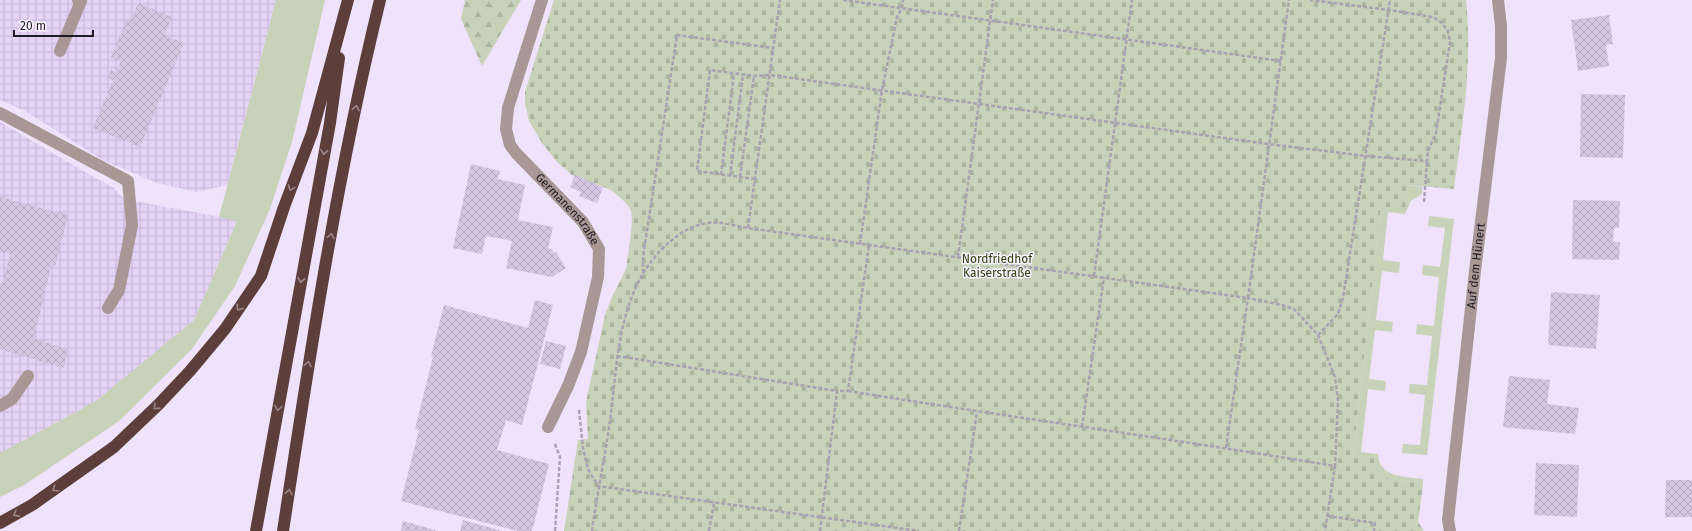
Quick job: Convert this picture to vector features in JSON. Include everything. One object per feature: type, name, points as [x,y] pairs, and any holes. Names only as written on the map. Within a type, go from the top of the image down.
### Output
[{"type":"highway","points":[[283,531],[312,339],[364,66],[380,0]]},
{"type":"highway","points":[[0,523],[32,505],[114,447],[158,405],[190,371],[225,329],[262,276],[284,207],[312,133],[347,2]]},
{"type":"highway","points":[[256,531],[330,123],[347,2]]},
{"type":"street","points":[[60,51],[81,1],[78,0]]},
{"type":"street","name":"Germanenstraße","points":[[542,0],[508,108],[506,129],[510,146],[583,222],[599,249],[598,277],[581,352],[568,386],[548,427]]},
{"type":"street","name":"Auf dem Hünert","points":[[1450,531],[1448,520],[1500,58],[1498,0]]},
{"type":"street","points":[[0,114],[128,181],[132,225],[119,290],[108,308]]},
{"type":"street","points":[[0,406],[12,399],[28,376]]},
{"type":"path","points":[[748,228],[780,0]]},
{"type":"path","points":[[843,0],[1281,61]]},
{"type":"path","points":[[860,244],[882,90],[897,18],[904,0]]},
{"type":"path","points":[[958,257],[993,0]]},
{"type":"path","points":[[1094,276],[1132,0]]},
{"type":"path","points":[[1226,448],[1289,0]]},
{"type":"path","points":[[1310,0],[1433,17],[1441,22],[1448,31],[1450,42],[1436,133],[1428,151],[1424,202]]},
{"type":"path","points":[[1318,335],[1338,314],[1343,298],[1390,0]]},
{"type":"path","points":[[643,273],[643,257],[678,35],[773,48]]},
{"type":"path","points":[[755,179],[697,171],[710,70],[754,76],[770,75],[1268,144],[1366,156],[1427,161]]},
{"type":"path","points":[[721,175],[734,74]]},
{"type":"path","points":[[730,176],[744,75]]},
{"type":"path","points":[[740,177],[754,76]]},
{"type":"path","points":[[592,531],[598,486],[610,421],[617,356],[626,312],[643,273],[653,258],[674,236],[690,228],[708,223],[723,223],[748,228],[1248,298],[1282,305],[1294,310],[1304,318],[1318,335],[1336,376],[1338,401],[1335,466],[1326,516],[1325,531]]},
{"type":"path","points":[[848,391],[869,245]]},
{"type":"path","points":[[1082,427],[1104,277]]},
{"type":"path","points":[[617,356],[837,391],[848,391],[977,412],[1226,448],[1335,466]]},
{"type":"path","points":[[568,386],[579,410],[583,448],[588,469],[598,486]]},
{"type":"path","points":[[820,531],[837,391]]},
{"type":"path","points":[[959,531],[977,412]]},
{"type":"path","points":[[548,427],[560,457],[555,531]]},
{"type":"path","points":[[598,486],[919,531]]},
{"type":"path","points":[[710,531],[714,503]]},
{"type":"path","points":[[1326,516],[1375,523],[1374,531]]},
{"type":"shaded area","points":[[0,0],[276,0],[227,185],[197,192],[157,183],[103,160],[25,111],[0,100]]},
{"type":"shaded area","points":[[0,122],[114,188],[121,196],[129,200],[237,220],[194,320],[96,401],[0,453]]},
{"type":"green space","points":[[276,0],[325,0],[292,142],[270,209],[235,286],[192,349],[119,421],[24,485],[0,497],[0,453],[96,401],[194,320],[237,221],[219,217]]},
{"type":"green space","points":[[465,0],[521,0],[482,66],[461,19]]},
{"type":"green space","name":"Nordfriedhof Kaiserstraße","points":[[554,0],[1466,0],[1468,48],[1466,95],[1454,189],[1407,185],[1405,209],[1381,207],[1353,454],[1376,456],[1375,476],[1423,484],[1418,522],[1424,531],[564,531],[578,440],[588,439],[586,402],[605,315],[626,269],[632,221],[631,210],[625,202],[611,190],[572,175],[557,162],[542,143],[529,121],[525,103],[525,92]]},
{"type":"green space","points":[[1407,185],[1422,187],[1422,194],[1411,201],[1405,214],[1388,212],[1383,260],[1400,262],[1399,273],[1382,271],[1376,320],[1393,322],[1392,332],[1375,330],[1369,379],[1386,381],[1385,391],[1368,389],[1361,452],[1378,454],[1379,462],[1388,471],[1401,476],[1423,479],[1423,484],[1375,476],[1353,454],[1381,206]]},
{"type":"green space","points":[[1429,216],[1454,219],[1427,455],[1402,453],[1403,444],[1420,445],[1425,395],[1409,393],[1410,384],[1427,385],[1432,336],[1416,334],[1417,324],[1434,326],[1439,277],[1422,275],[1423,265],[1440,267],[1445,228],[1428,226]]},
{"type":"building","points":[[138,3],[172,17],[164,35],[184,43],[140,147],[93,128],[113,80],[108,78],[111,70],[116,72],[121,61],[111,57],[127,19],[131,21]]},
{"type":"building","points":[[1611,15],[1609,17],[1613,44],[1606,45],[1609,66],[1578,71],[1571,20]]},
{"type":"building","points":[[1581,94],[1625,95],[1623,158],[1580,157]]},
{"type":"building","points":[[471,164],[500,171],[497,179],[525,185],[518,220],[553,227],[548,248],[552,249],[554,253],[556,252],[566,268],[552,277],[506,268],[512,241],[486,236],[482,254],[453,248]]},
{"type":"building","points":[[575,175],[603,187],[597,203],[579,196],[581,192],[570,187]]},
{"type":"building","points":[[0,197],[68,215],[55,266],[51,265],[34,339],[68,349],[63,368],[0,349],[0,285],[2,285],[10,254],[0,252]]},
{"type":"building","points":[[1573,200],[1620,201],[1619,228],[1614,228],[1613,242],[1620,242],[1619,260],[1572,259]]},
{"type":"building","points":[[1551,292],[1600,295],[1596,349],[1548,345]]},
{"type":"building","points":[[535,300],[553,305],[522,425],[506,420],[497,450],[549,464],[532,531],[518,531],[401,501],[419,430],[415,429],[444,305],[528,328]]},
{"type":"building","points":[[546,341],[566,346],[560,369],[540,364]]},
{"type":"building","points":[[1509,376],[1550,380],[1547,404],[1579,408],[1575,434],[1503,427]]},
{"type":"building","points":[[1536,463],[1579,465],[1577,517],[1534,515]]},
{"type":"building","points":[[1666,480],[1692,480],[1692,517],[1665,517]]},
{"type":"building","points":[[463,520],[502,531],[460,531]]},
{"type":"building","points":[[403,521],[438,531],[401,531]]}]
